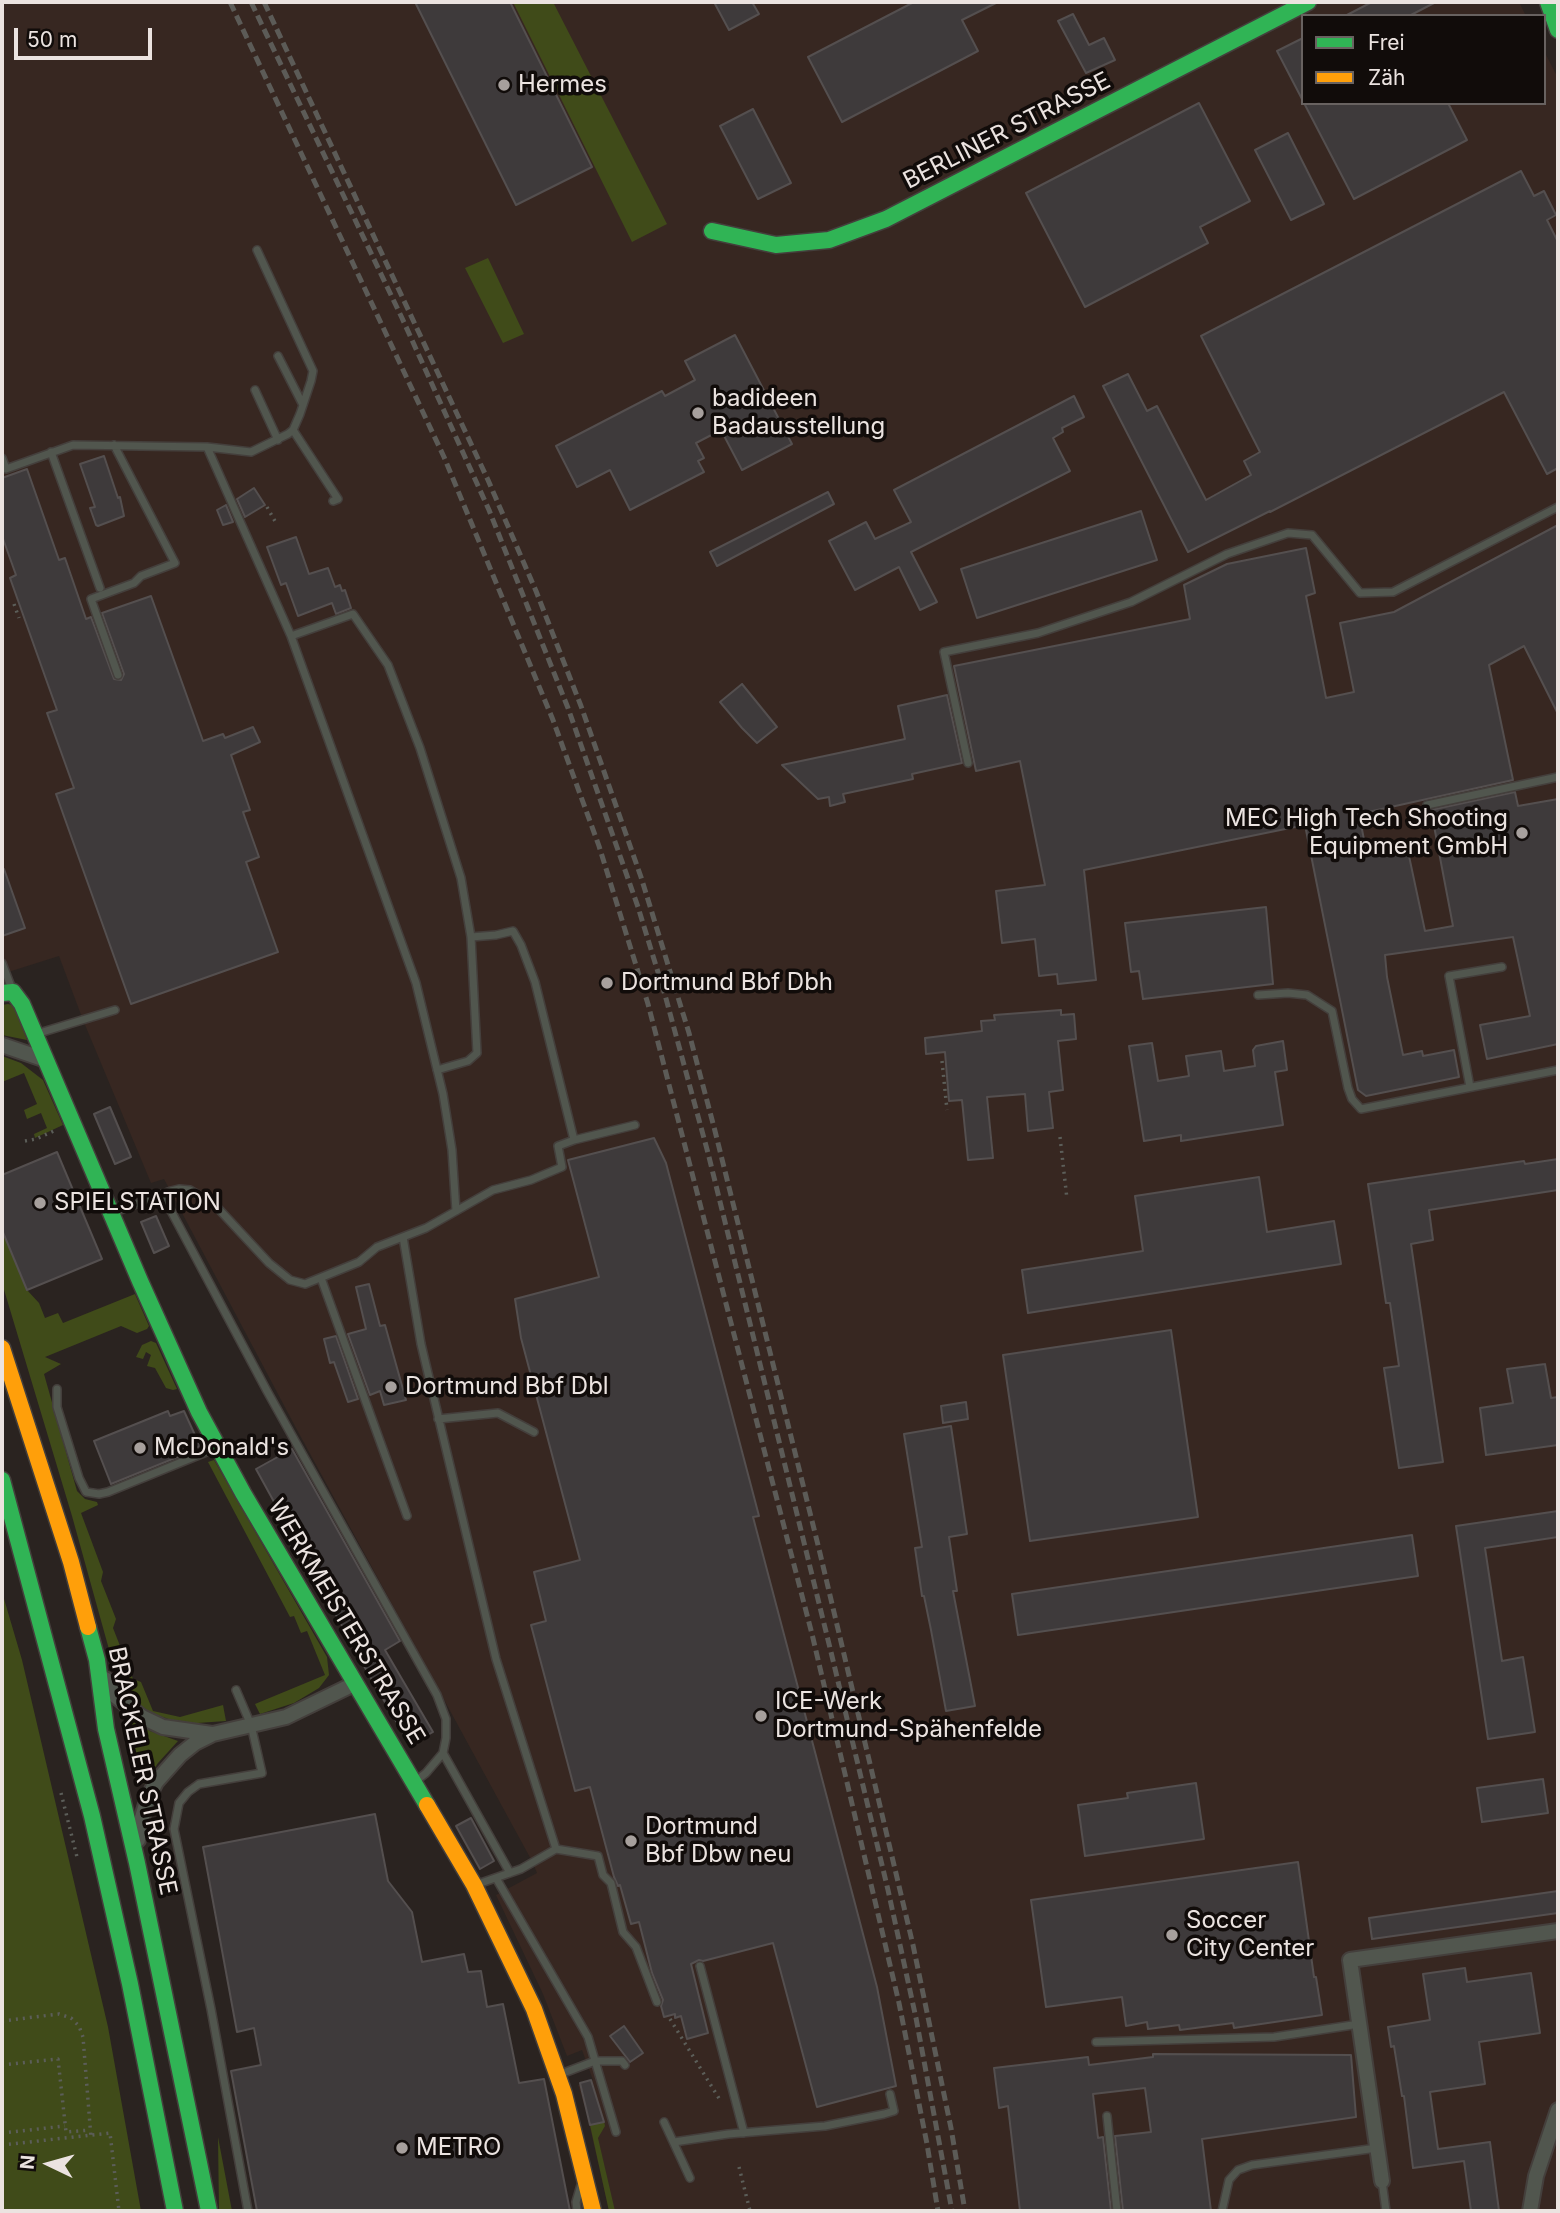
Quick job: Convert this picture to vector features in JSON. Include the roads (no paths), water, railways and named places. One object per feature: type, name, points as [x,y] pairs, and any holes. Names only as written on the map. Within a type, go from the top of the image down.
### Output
[{"type":"main road","name":"BERLINER STRASSE","points":[[712,231],[776,245],[829,240],[886,219],[1308,2]]},
{"type":"main road","points":[[1537,2],[1552,16]]},
{"type":"main road","name":"WERKMEISTERSTRASSE","points":[[7,992],[22,1004],[189,1393],[354,1684],[474,1885],[534,2009],[557,2076],[593,2211]]},
{"type":"main road","name":"BRACKELER STRASSE","points":[[2,1348],[71,1562],[97,1660],[106,1729],[137,1863],[209,2211]]},
{"type":"main road","points":[[2,1480],[95,1829],[130,1984],[175,2211]]},
{"type":"main road","points":[[65,1591],[71,1562]]},
{"type":"main road","points":[[34,1592],[41,1601],[51,1604]]},
{"type":"street","points":[[2,1045],[46,1060]]},
{"type":"street","points":[[97,1660],[114,1695],[142,1717],[163,1727],[213,1734]]},
{"type":"street","points":[[137,1863],[139,1827],[148,1798],[156,1782],[180,1755],[213,1734],[286,1717],[354,1684]]},
{"type":"street","points":[[1382,2181],[1350,1960],[1558,1931]]},
{"type":"street","points":[[1530,2211],[1536,2176],[1558,2110]]},
{"type":"lane","points":[[2,458],[6,468],[73,445],[206,447],[251,452],[293,430],[313,371],[257,250]]},
{"type":"lane","points":[[278,356],[303,405]]},
{"type":"lane","points":[[255,390],[278,440]]},
{"type":"lane","points":[[293,430],[338,499],[333,501]]},
{"type":"lane","points":[[114,445],[175,563],[141,576],[134,583],[91,599],[118,675]]},
{"type":"lane","points":[[206,447],[291,636],[416,983],[437,1070],[452,1150],[456,1211]]},
{"type":"lane","points":[[51,453],[100,588]]},
{"type":"lane","points":[[968,763],[944,652],[1038,632],[1131,602],[1227,554],[1288,533],[1312,536],[1360,593],[1393,592],[1558,507]]},
{"type":"lane","points":[[291,636],[353,614],[388,665],[420,748],[461,878],[471,937],[477,1053],[468,1061],[437,1070]]},
{"type":"lane","points":[[1427,805],[1558,777]]},
{"type":"lane","points":[[471,937],[513,931],[521,945],[535,982],[574,1140]]},
{"type":"lane","points":[[2,963],[7,992]]},
{"type":"lane","points":[[1470,1087],[1449,976],[1502,967]]},
{"type":"lane","points":[[1258,995],[1307,995],[1332,1011],[1348,1088],[1352,1099],[1361,1109],[1558,1070]]},
{"type":"lane","points":[[35,1035],[115,1010]]},
{"type":"lane","points":[[111,1213],[179,1189],[190,1190],[215,1205],[269,1263],[290,1280],[306,1284],[359,1262],[377,1247],[426,1228],[493,1190],[531,1180],[562,1167],[558,1146],[635,1125]]},
{"type":"lane","points":[[162,1194],[267,1391],[437,1695],[446,1719],[443,1753],[426,1773],[413,1782]]},
{"type":"lane","points":[[403,1237],[421,1344],[496,1659],[556,1849]]},
{"type":"lane","points":[[321,1278],[407,1517]]},
{"type":"lane","points":[[57,1389],[57,1407],[79,1478],[86,1492],[108,1492],[218,1447]]},
{"type":"lane","points":[[438,1419],[498,1413],[534,1432]]},
{"type":"lane","points":[[236,1690],[251,1725],[262,1773],[199,1784],[179,1803],[174,1829],[212,2009],[248,2211]]},
{"type":"lane","points":[[443,1753],[510,1873]]},
{"type":"lane","points":[[474,1885],[521,1869],[556,1849],[598,1856],[603,1875],[611,1883],[623,1932],[636,1947],[657,2002]]},
{"type":"lane","points":[[496,1878],[588,2038],[616,2132]]},
{"type":"lane","points":[[700,1966],[744,2133]]},
{"type":"lane","points":[[1096,2042],[1274,2037],[1359,2024]]},
{"type":"lane","points":[[557,2076],[595,2061],[622,2061],[625,2065]]},
{"type":"lane","points":[[674,2142],[825,2126],[894,2111],[890,2094]]},
{"type":"lane","points":[[1107,2116],[1117,2211]]},
{"type":"lane","points":[[664,2122],[690,2178]]},
{"type":"lane","points":[[1222,2211],[1229,2180],[1238,2170],[1252,2165],[1377,2148]]},
{"type":"lane","points":[[578,2211],[576,2202],[585,2173]]},
{"type":"lane","points":[[1382,2181],[1386,2211]]},
{"type":"railway","points":[[230,2],[444,457],[553,720],[599,846],[648,1004],[812,1634],[899,2003],[938,2211]]},
{"type":"railway","points":[[251,2],[402,318],[489,510],[568,708],[638,907],[708,1153],[831,1652],[916,2018],[952,2211]]},
{"type":"railway","points":[[264,2],[488,480],[536,591],[581,706],[641,877],[689,1033],[715,1131],[819,1549],[913,1945],[951,2128],[965,2211]]},
{"type":"place","name":"Hermes","points":[[504,85]]},
{"type":"place","name":"badideen Badausstellung","points":[[698,413]]},
{"type":"place","name":"MEC High Tech Shooting Equipment GmbH","points":[[1522,833]]},
{"type":"place","name":"Dortmund Bbf Dbh","points":[[607,983]]},
{"type":"place","name":"SPIELSTATION","points":[[40,1203]]},
{"type":"place","name":"Dortmund Bbf Dbl","points":[[391,1387]]},
{"type":"place","name":"McDonald's","points":[[140,1448]]},
{"type":"place","name":"ICE-Werk Dortmund-Spähenfelde","points":[[761,1716]]},
{"type":"place","name":"Dortmund Bbf Dbw neu","points":[[631,1841]]},
{"type":"place","name":"Soccer City Center","points":[[1172,1935]]},
{"type":"place","name":"METRO","points":[[402,2148]]}]
